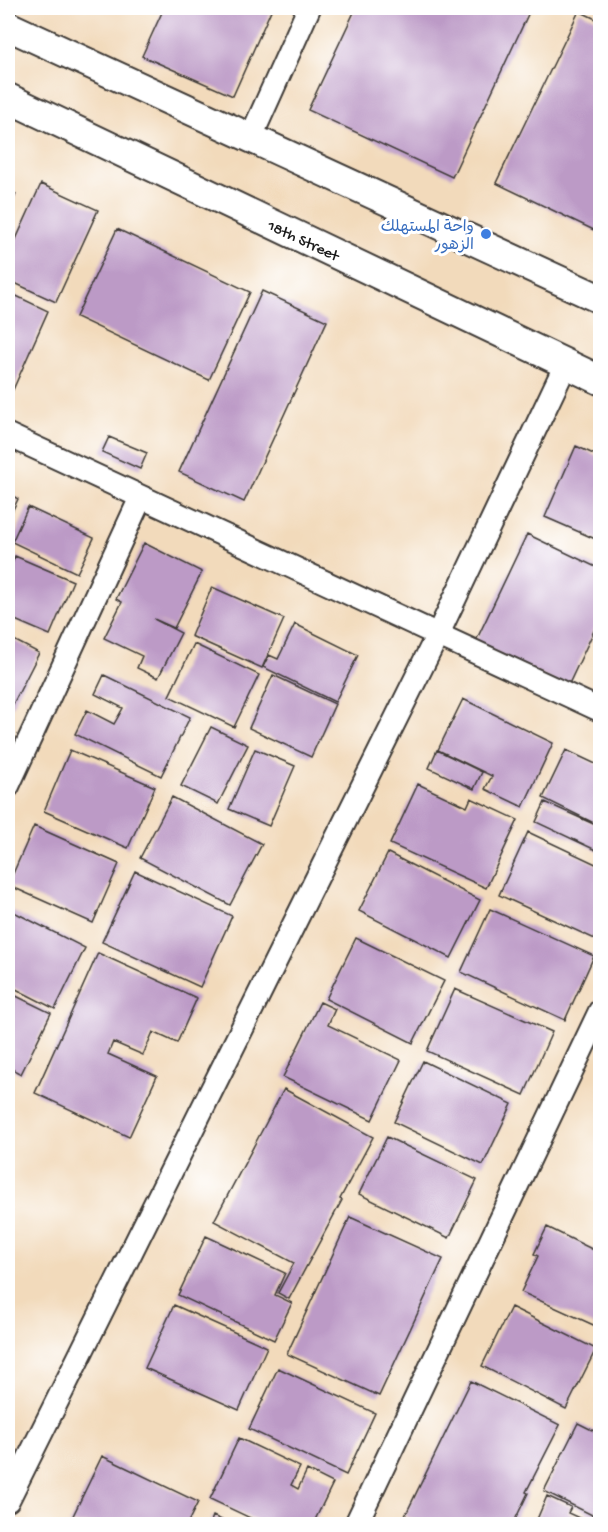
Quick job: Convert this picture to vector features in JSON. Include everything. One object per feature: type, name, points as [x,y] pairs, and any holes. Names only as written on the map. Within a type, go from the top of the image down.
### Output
[{"type":"street","points":[[251,137],[309,8]]},
{"type":"street","points":[[8,26],[600,299]]},
{"type":"street","name":"18th Street","points":[[8,98],[600,380]]},
{"type":"street","points":[[8,1500],[17,1458],[438,634],[566,364]]},
{"type":"street","points":[[8,435],[600,710]]},
{"type":"street","points":[[10,776],[141,497]]},
{"type":"street","points":[[357,1524],[600,1011]]},
{"type":"building","points":[[164,8],[272,8],[233,96],[142,56]]},
{"type":"building","points":[[356,8],[531,8],[452,177],[308,110]]},
{"type":"building","points":[[579,11],[600,21],[600,233],[496,183]]},
{"type":"building","points":[[41,184],[98,210],[56,302],[8,280],[8,257]]},
{"type":"building","points":[[8,190],[16,194],[8,212]]},
{"type":"building","points":[[117,229],[250,292],[209,380],[76,317]]},
{"type":"building","points":[[262,291],[327,321],[244,502],[179,472]]},
{"type":"building","points":[[8,292],[48,311],[8,401]]},
{"type":"building","points":[[109,437],[147,453],[140,469],[102,452]]},
{"type":"building","points":[[576,446],[600,457],[600,541],[545,517]]},
{"type":"building","points":[[8,493],[18,499],[8,520]]},
{"type":"building","points":[[28,507],[94,538],[77,573],[12,542]]},
{"type":"building","points":[[527,534],[600,569],[600,618],[567,688],[475,643]]},
{"type":"building","points":[[144,543],[202,572],[174,628],[154,619],[181,633],[158,678],[137,668],[142,656],[104,638],[122,602],[116,599]]},
{"type":"building","points":[[15,556],[73,581],[50,635],[8,617],[8,574]]},
{"type":"building","points":[[212,587],[284,619],[262,668],[191,636]]},
{"type":"building","points":[[295,624],[358,655],[335,702],[263,667],[269,655],[278,659]]},
{"type":"building","points":[[8,637],[39,653],[8,714]]},
{"type":"building","points":[[194,644],[259,675],[234,727],[169,696]]},
{"type":"building","points":[[104,675],[190,717],[161,776],[75,734],[87,710],[114,724],[123,708],[95,694]]},
{"type":"building","points":[[273,675],[335,704],[311,757],[249,728]]},
{"type":"building","points":[[463,699],[553,743],[523,807],[485,789],[492,776],[438,750]]},
{"type":"building","points":[[211,727],[248,745],[218,804],[181,786]]},
{"type":"building","points":[[255,749],[295,766],[269,826],[229,809]]},
{"type":"building","points":[[70,750],[155,787],[128,848],[44,811]]},
{"type":"building","points":[[437,750],[482,772],[474,789],[429,768]]},
{"type":"building","points":[[566,750],[600,766],[600,826],[543,798]]},
{"type":"building","points":[[418,784],[467,807],[471,798],[518,820],[486,888],[390,844]]},
{"type":"building","points":[[172,797],[262,844],[230,905],[140,858]]},
{"type":"building","points":[[545,802],[600,827],[600,852],[536,822]]},
{"type":"building","points":[[34,826],[119,864],[93,923],[8,885]]},
{"type":"building","points":[[528,832],[600,866],[600,932],[597,940],[499,895]]},
{"type":"building","points":[[388,853],[480,900],[451,958],[359,911]]},
{"type":"building","points":[[135,871],[232,916],[200,987],[102,942]]},
{"type":"building","points":[[8,909],[85,948],[55,1009],[8,985]]},
{"type":"building","points":[[490,909],[594,956],[565,1020],[461,972]]},
{"type":"building","points":[[356,938],[444,981],[413,1043],[326,999]]},
{"type":"building","points":[[98,953],[197,998],[177,1043],[153,1032],[143,1055],[113,1042],[108,1054],[157,1076],[129,1137],[35,1093]]},
{"type":"building","points":[[455,989],[552,1032],[524,1095],[427,1051]]},
{"type":"building","points":[[8,992],[51,1013],[21,1074],[8,1067]]},
{"type":"building","points":[[320,1002],[335,1009],[328,1025],[401,1060],[372,1120],[283,1077]]},
{"type":"building","points":[[423,1061],[512,1104],[483,1165],[394,1122]]},
{"type":"building","points":[[284,1089],[373,1137],[289,1299],[278,1293],[294,1263],[214,1221]]},
{"type":"building","points":[[387,1137],[477,1180],[449,1238],[359,1194]]},
{"type":"building","points":[[350,1217],[443,1259],[379,1396],[287,1354]]},
{"type":"building","points":[[547,1227],[600,1253],[600,1328],[521,1292],[538,1256],[534,1254]]},
{"type":"building","points":[[206,1236],[285,1273],[275,1295],[292,1303],[274,1340],[178,1295]]},
{"type":"building","points":[[174,1305],[267,1347],[239,1410],[145,1368]]},
{"type":"building","points":[[511,1307],[596,1349],[566,1409],[482,1366]]},
{"type":"building","points":[[278,1368],[375,1413],[346,1475],[249,1429]]},
{"type":"building","points":[[471,1381],[560,1425],[526,1492],[528,1493],[513,1524],[422,1524],[405,1516]]},
{"type":"building","points":[[578,1423],[600,1434],[600,1519],[544,1491]]},
{"type":"building","points":[[239,1438],[300,1467],[291,1485],[298,1489],[307,1470],[333,1483],[313,1524],[263,1524],[210,1499]]},
{"type":"building","points":[[102,1456],[198,1502],[187,1524],[69,1524]]},
{"type":"building","points":[[547,1496],[571,1507],[568,1513],[592,1524],[535,1524]]},
{"type":"building","points":[[213,1516],[230,1524],[210,1524]]},
{"type":"place","name":"واحة المستهلك الزهور","points":[[486,234]]}]
